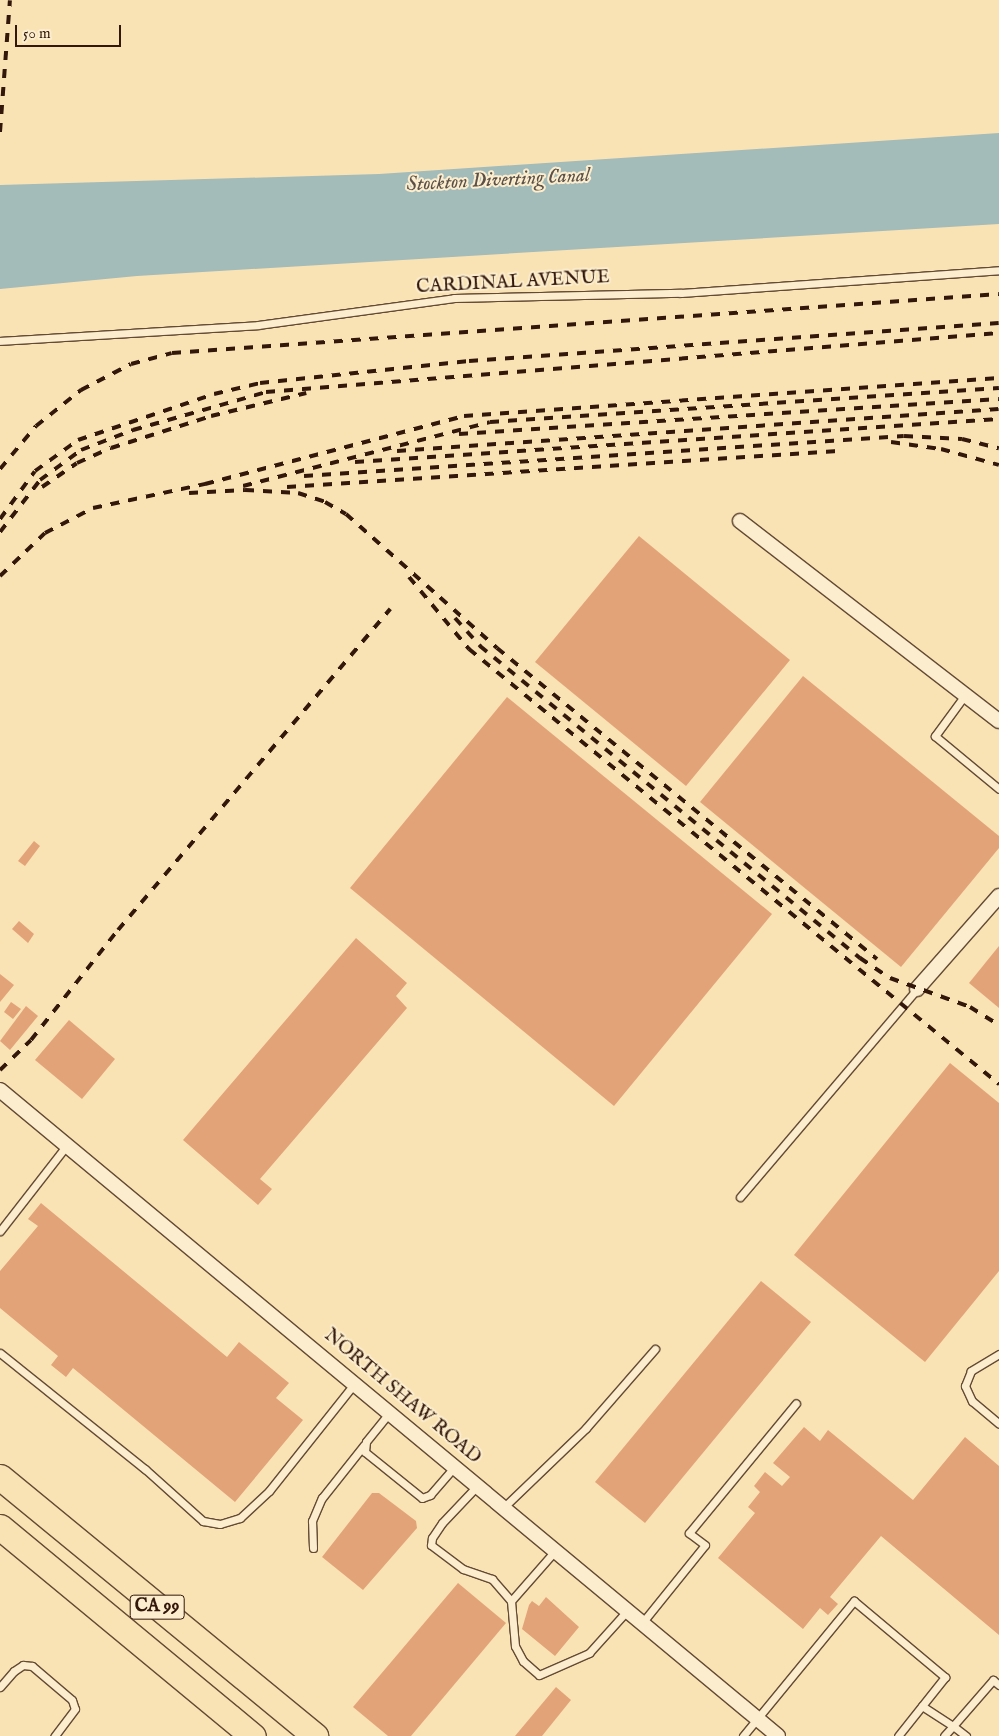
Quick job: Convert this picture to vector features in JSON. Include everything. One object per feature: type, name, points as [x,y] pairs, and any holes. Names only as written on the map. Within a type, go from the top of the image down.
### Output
[{"type":"highway","name":"CA 99","points":[[0,1477],[315,1736]]},
{"type":"highway","name":"CA 99","points":[[0,1527],[253,1736]]},
{"type":"street","points":[[740,521],[999,721]]},
{"type":"street","points":[[918,990],[999,896]]},
{"type":"street","name":"NORTH SHAW ROAD","points":[[0,1090],[355,1382],[778,1736]]},
{"type":"lane","name":"CARDINAL AVENUE","points":[[0,341],[258,325],[454,298],[681,293],[999,270]]},
{"type":"lane","points":[[966,695],[935,736],[999,788]]},
{"type":"lane","points":[[740,1197],[918,990]]},
{"type":"lane","points":[[0,1231],[67,1145]]},
{"type":"lane","points":[[504,1507],[586,1428],[655,1349]]},
{"type":"lane","points":[[0,1353],[145,1469],[203,1520],[220,1524],[240,1518],[270,1491],[355,1382]]},
{"type":"lane","points":[[999,1354],[971,1371],[965,1386],[972,1401],[999,1424]]},
{"type":"lane","points":[[642,1623],[705,1545],[689,1533],[796,1403]]},
{"type":"lane","points":[[314,1548],[312,1521],[322,1498],[390,1412]]},
{"type":"lane","points":[[364,1445],[365,1452],[422,1498],[430,1495],[455,1466]]},
{"type":"lane","points":[[478,1485],[442,1523],[432,1538],[431,1545],[463,1569],[492,1579],[511,1601],[515,1646],[539,1675],[589,1653],[627,1611]]},
{"type":"lane","points":[[511,1601],[556,1550]]},
{"type":"lane","points":[[743,1736],[854,1601],[945,1677],[898,1736]]},
{"type":"lane","points":[[0,1687],[14,1670],[23,1665],[32,1666],[72,1700],[75,1709],[55,1736]]},
{"type":"lane","points":[[944,1736],[993,1680],[999,1685]]},
{"type":"lane","points":[[922,1706],[966,1736]]},
{"type":"water","name":"Stockton Diverting Canal","points":[[999,133],[999,224],[137,276],[0,289],[0,185],[379,174]]},
{"type":"building","points":[[639,536],[790,660],[686,786],[535,662]]},
{"type":"building","points":[[803,676],[999,836],[999,848],[901,967],[700,802]]},
{"type":"building","points":[[507,697],[772,914],[614,1106],[350,888]]},
{"type":"building","points":[[34,841],[40,846],[25,866],[18,861]]},
{"type":"building","points":[[19,921],[34,934],[28,943],[12,929]]},
{"type":"building","points":[[356,938],[407,983],[396,996],[407,1008],[260,1179],[272,1189],[258,1205],[183,1140]]},
{"type":"building","points":[[999,946],[999,1008],[969,983]]},
{"type":"building","points":[[0,974],[14,985],[0,1002]]},
{"type":"building","points":[[11,1002],[21,1009],[13,1019],[4,1012]]},
{"type":"building","points":[[26,1006],[38,1016],[10,1050],[0,1041]]},
{"type":"building","points":[[69,1020],[115,1059],[82,1099],[35,1060]]},
{"type":"building","points":[[950,1063],[999,1103],[999,1271],[925,1362],[794,1255]]},
{"type":"building","points":[[41,1203],[227,1357],[239,1342],[289,1383],[276,1398],[303,1420],[235,1502],[73,1368],[66,1377],[51,1365],[58,1356],[0,1308],[0,1271],[38,1226],[28,1219]]},
{"type":"building","points":[[761,1281],[811,1322],[645,1523],[595,1482]]},
{"type":"building","points":[[804,1427],[820,1441],[828,1430],[913,1500],[965,1437],[999,1466],[999,1635],[881,1536],[830,1597],[838,1604],[828,1615],[820,1608],[803,1629],[718,1558],[755,1513],[748,1507],[760,1492],[754,1486],[765,1472],[782,1486],[790,1477],[773,1463]]},
{"type":"building","points":[[372,1493],[379,1493],[416,1521],[417,1528],[363,1590],[322,1557]]},
{"type":"building","points":[[458,1583],[506,1623],[411,1736],[388,1736],[353,1707]]},
{"type":"building","points":[[546,1597],[579,1627],[555,1656],[522,1629],[532,1601],[539,1606]]},
{"type":"building","points":[[556,1687],[571,1700],[542,1736],[515,1736]]},
{"type":"railway","points":[[0,132],[10,0]]},
{"type":"railway","points":[[0,469],[36,426],[81,390],[131,364],[172,353],[999,294]]},
{"type":"railway","points":[[0,519],[35,471],[78,440],[214,394],[260,383],[469,361],[999,323]]},
{"type":"railway","points":[[0,532],[40,480],[81,450],[133,430],[266,392],[999,333]]},
{"type":"railway","points":[[0,576],[45,533],[93,508],[205,484],[464,416],[999,378]]},
{"type":"railway","points":[[243,486],[490,422],[999,388]]},
{"type":"railway","points":[[42,487],[77,463],[111,448],[211,416],[306,393]]},
{"type":"railway","points":[[459,434],[999,399]]},
{"type":"railway","points":[[397,451],[999,409]]},
{"type":"railway","points":[[355,462],[999,419]]},
{"type":"railway","points":[[304,476],[904,436],[962,439],[999,448]]},
{"type":"railway","points":[[891,442],[941,449],[999,465]]},
{"type":"railway","points":[[287,487],[838,451]]},
{"type":"railway","points":[[189,493],[245,490],[298,493],[325,502],[346,514],[497,648],[877,959]]},
{"type":"railway","points":[[409,577],[469,649],[999,1084]]},
{"type":"railway","points":[[0,1070],[31,1040],[118,930],[390,609]]},
{"type":"railway","points":[[455,618],[480,646],[860,958],[890,978],[970,1007],[999,1025]]}]
